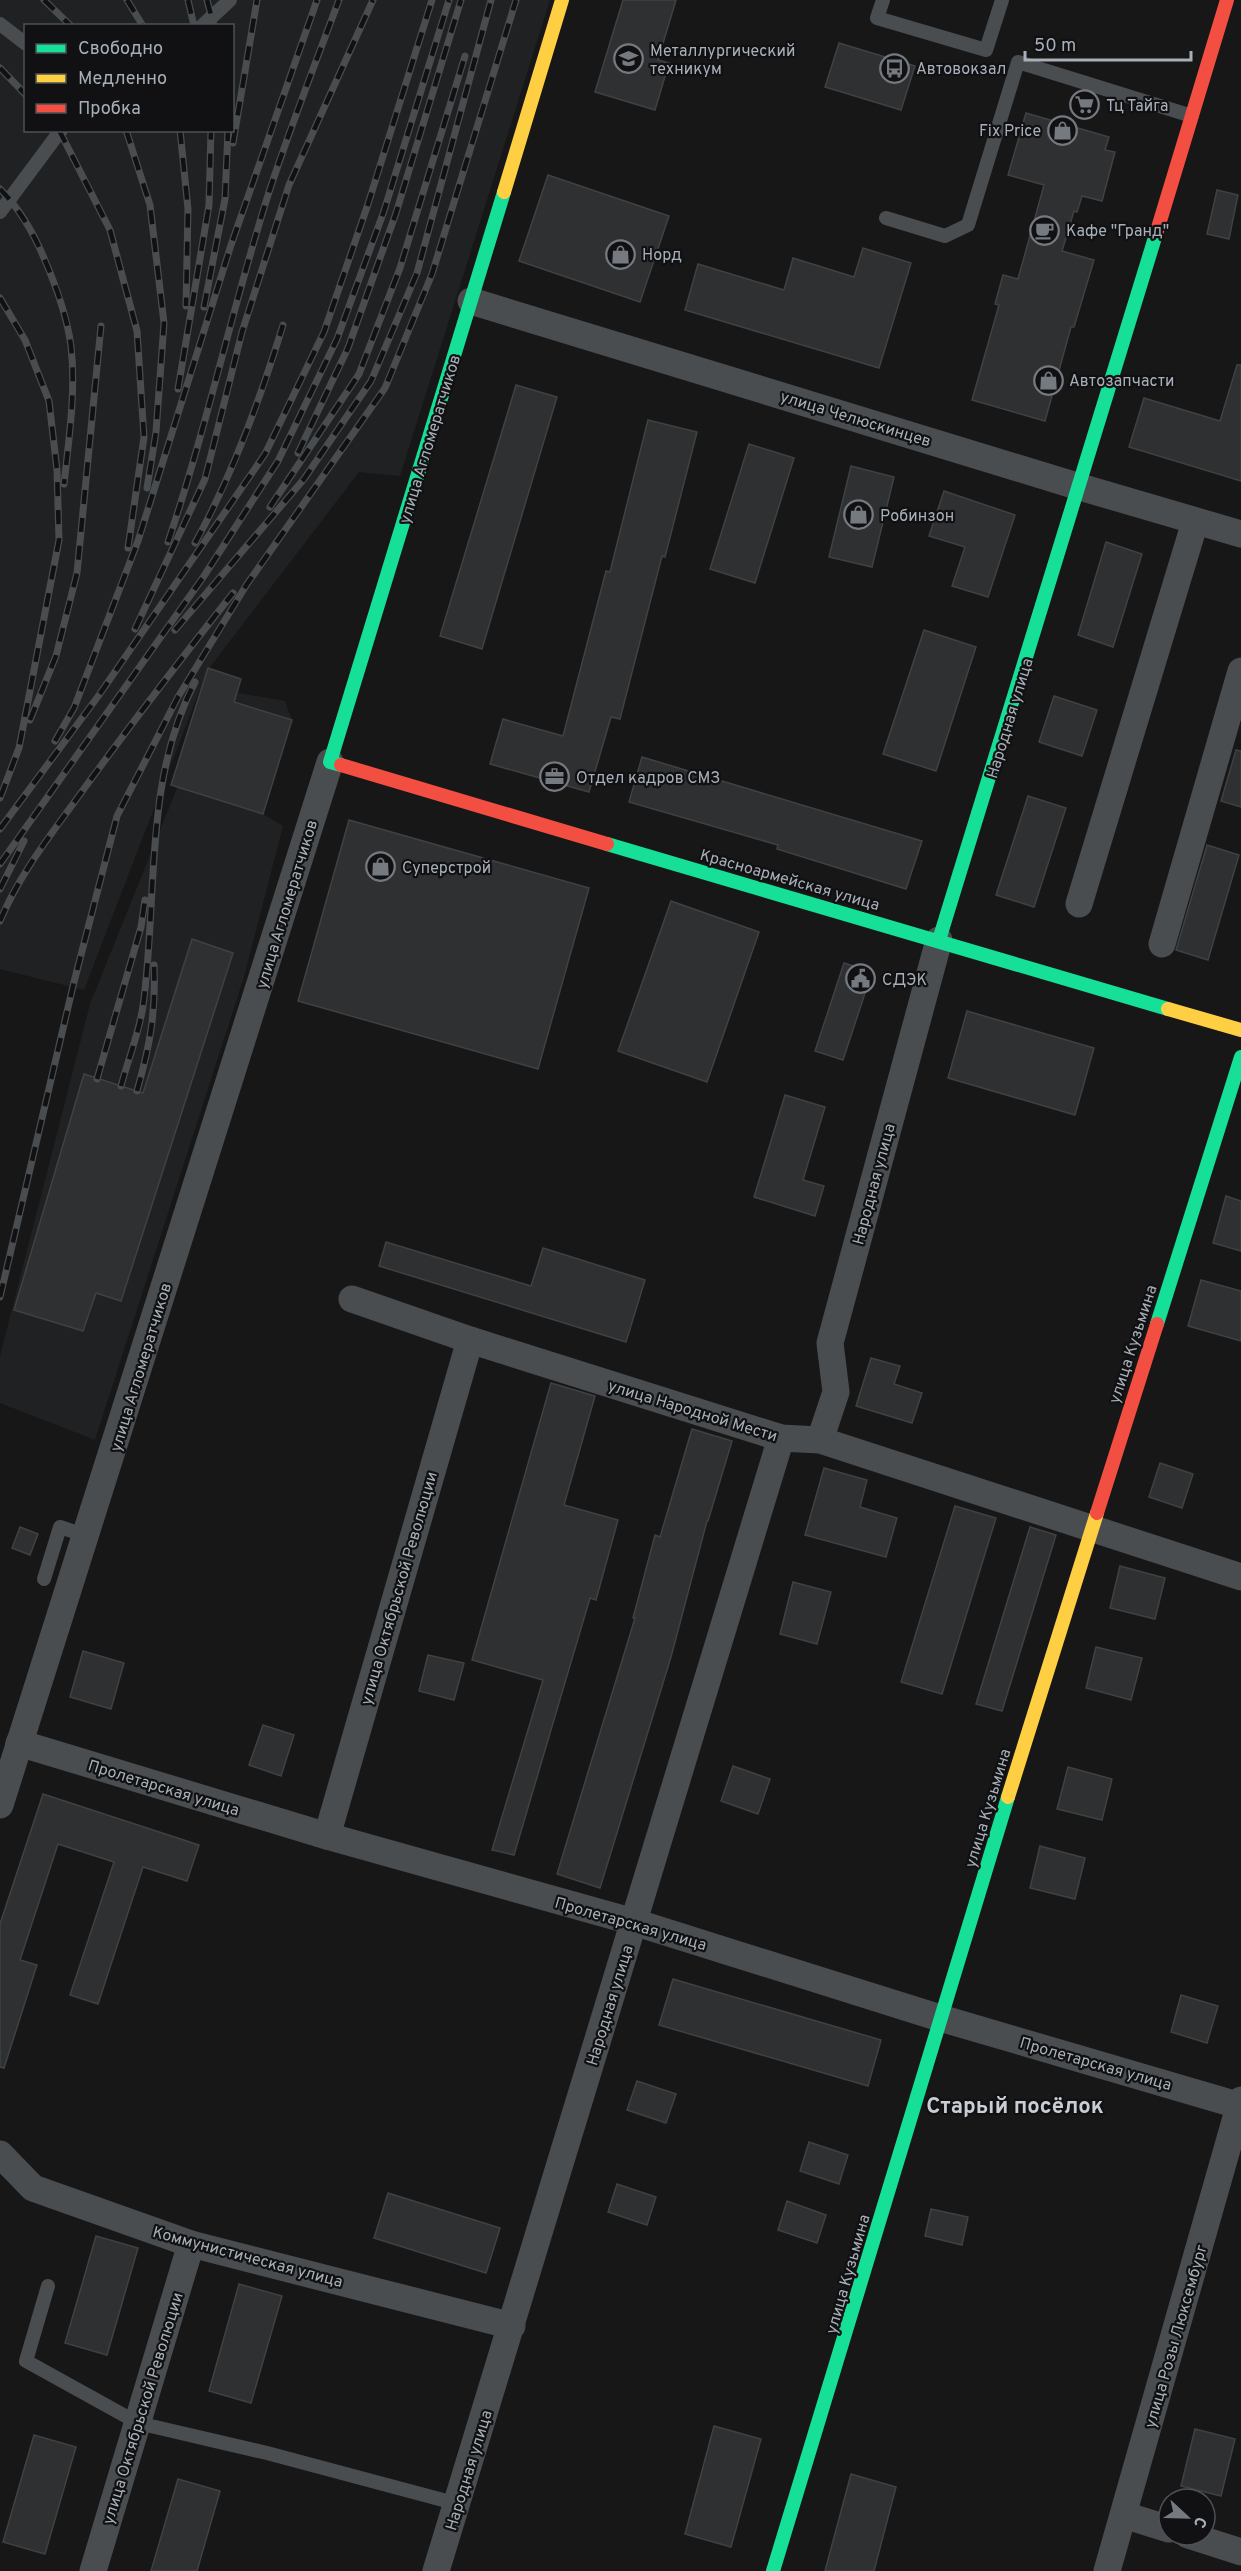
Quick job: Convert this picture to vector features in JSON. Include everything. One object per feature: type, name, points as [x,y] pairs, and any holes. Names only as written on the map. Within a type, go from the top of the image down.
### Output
[{"type":"street","name":"улица Агломератчиков","points":[[0,1805],[87,1536],[330,762],[562,0]]},
{"type":"street","name":"Народная улица","points":[[820,1440],[836,1392],[831,1343],[939,940],[1194,117],[1227,0]]},
{"type":"street","name":"улица Челюскинцев","points":[[471,301],[1241,534]]},
{"type":"street","points":[[1078,904],[1196,522]]},
{"type":"street","points":[[1162,944],[1241,671]]},
{"type":"street","name":"Красноармейская улица","points":[[330,762],[1241,1030]]},
{"type":"street","name":"улица Кузьмина","points":[[773,2571],[1091,1528],[1241,1057]]},
{"type":"street","name":"улица Народной Мести","points":[[352,1299],[470,1340],[781,1438],[820,1440],[1241,1577]]},
{"type":"street","name":"улица Октябрьской Революции","points":[[327,1836],[470,1340]]},
{"type":"street","name":"Народная улица","points":[[436,2571],[781,1438]]},
{"type":"street","name":"Пролетарская улица","points":[[19,1743],[327,1836],[634,1922],[940,2018],[1240,2104]]},
{"type":"street","name":"улица Розы Люксембург","points":[[1107,2571],[1240,2104]]},
{"type":"street","name":"Коммунистическая улица","points":[[0,2154],[33,2188],[191,2244],[512,2326]]},
{"type":"street","name":"улица Октябрьской Революции","points":[[93,2571],[191,2244]]},
{"type":"street","points":[[1124,2515],[1157,2525]]},
{"type":"street","points":[[1217,2544],[1241,2552]]},
{"type":"lane","points":[[204,24],[230,0]]},
{"type":"lane","points":[[883,0],[877,18],[986,50],[1002,0]]},
{"type":"lane","points":[[0,24],[24,42]]},
{"type":"lane","points":[[886,218],[945,236],[968,225],[1018,62],[1194,117]]},
{"type":"lane","points":[[0,212],[60,132]]},
{"type":"lane","points":[[44,1580],[60,1527],[87,1536]]},
{"type":"lane","points":[[48,2286],[26,2361],[138,2423],[267,2453],[458,2504]]},
{"type":"shaded area","points":[[0,0],[550,0],[400,476],[359,472],[207,671],[84,990],[0,969]]},
{"type":"shaded area","points":[[217,689],[285,701],[292,720],[263,814],[283,826],[244,977],[95,1440],[0,1403],[0,1356],[90,1004]]},
{"type":"building","name":"Металлургический техникум","points":[[623,0],[676,0],[658,60],[669,63],[655,110],[595,92]]},
{"type":"building","points":[[839,43],[915,66],[901,110],[825,87]]},
{"type":"building","points":[[1026,113],[1109,137],[1105,150],[1115,152],[1102,201],[1082,196],[1077,212],[1074,211],[1062,251],[1094,260],[1074,327],[1071,327],[1045,421],[972,400],[999,305],[995,304],[1003,275],[1018,279],[1044,185],[1008,175]]},
{"type":"building","points":[[548,175],[669,216],[640,302],[519,261]]},
{"type":"building","points":[[1217,190],[1238,195],[1229,239],[1207,234]]},
{"type":"building","points":[[863,248],[911,263],[879,368],[685,310],[698,264],[784,290],[793,258],[854,277]]},
{"type":"building","points":[[1237,365],[1241,365],[1241,481],[1129,447],[1144,398],[1220,421]]},
{"type":"building","points":[[516,385],[557,397],[482,649],[440,636]]},
{"type":"building","points":[[648,420],[697,432],[620,719],[611,717],[589,792],[490,764],[503,719],[563,736],[606,571],[610,572]]},
{"type":"building","points":[[749,444],[794,458],[755,583],[710,569]]},
{"type":"building","points":[[851,466],[894,477],[872,567],[829,557]]},
{"type":"building","points":[[944,491],[1015,515],[988,597],[952,586],[965,547],[929,536]]},
{"type":"building","points":[[1106,542],[1142,554],[1113,647],[1078,635]]},
{"type":"building","points":[[924,630],[976,647],[936,771],[883,754]]},
{"type":"building","points":[[208,668],[241,679],[234,702],[292,720],[263,814],[171,785]]},
{"type":"building","points":[[1054,696],[1097,710],[1082,756],[1039,742]]},
{"type":"building","points":[[1236,750],[1241,751],[1241,807],[1221,801]]},
{"type":"building","points":[[642,757],[922,841],[906,889],[777,849],[778,845],[629,802]]},
{"type":"building","points":[[1028,796],[1066,808],[1034,907],[996,895]]},
{"type":"building","points":[[349,820],[589,888],[538,1069],[298,1001]]},
{"type":"building","points":[[1207,845],[1239,855],[1208,960],[1176,950]]},
{"type":"building","points":[[671,901],[759,932],[707,1082],[618,1051]]},
{"type":"building","points":[[192,939],[233,953],[121,1301],[96,1293],[83,1331],[14,1310],[84,1074],[143,1093]]},
{"type":"building","points":[[844,963],[872,972],[843,1060],[815,1051]]},
{"type":"building","points":[[967,1011],[1094,1048],[1075,1115],[948,1078]]},
{"type":"building","points":[[785,1095],[825,1107],[803,1180],[824,1186],[815,1216],[754,1197]]},
{"type":"building","points":[[1226,1196],[1241,1201],[1241,1251],[1213,1243]]},
{"type":"building","points":[[386,1242],[531,1286],[543,1248],[645,1280],[626,1342],[379,1266]]},
{"type":"building","points":[[1201,1280],[1241,1291],[1241,1341],[1188,1326]]},
{"type":"building","points":[[871,1358],[900,1366],[894,1384],[922,1393],[912,1423],[856,1406]]},
{"type":"building","points":[[551,1383],[595,1396],[564,1505],[618,1520],[596,1600],[590,1598],[514,1855],[492,1850],[543,1680],[472,1660]]},
{"type":"building","points":[[692,1429],[732,1441],[707,1521],[671,1657],[600,1888],[557,1874],[635,1618],[633,1618],[655,1535],[660,1537]]},
{"type":"building","points":[[1160,1463],[1193,1474],[1182,1508],[1149,1497]]},
{"type":"building","points":[[824,1468],[867,1480],[860,1507],[897,1518],[886,1557],[805,1535]]},
{"type":"building","points":[[955,1506],[996,1518],[942,1694],[901,1682]]},
{"type":"building","points":[[20,1527],[38,1534],[30,1555],[12,1548]]},
{"type":"building","points":[[1030,1527],[1056,1535],[1002,1711],[976,1704]]},
{"type":"building","points":[[1120,1566],[1165,1578],[1155,1619],[1110,1608]]},
{"type":"building","points":[[793,1582],[831,1592],[817,1644],[780,1634]]},
{"type":"building","points":[[1096,1647],[1142,1658],[1131,1700],[1086,1688]]},
{"type":"building","points":[[83,1651],[124,1663],[111,1709],[70,1697]]},
{"type":"building","points":[[428,1655],[464,1663],[454,1700],[419,1691]]},
{"type":"building","points":[[263,1725],[294,1735],[281,1776],[249,1765]]},
{"type":"building","points":[[733,1766],[770,1779],[758,1814],[721,1801]]},
{"type":"building","points":[[1068,1767],[1112,1779],[1102,1820],[1057,1809]]},
{"type":"building","points":[[43,1794],[199,1845],[187,1881],[143,1867],[98,2004],[70,1995],[114,1862],[58,1844],[20,1960],[37,1965],[4,2068],[0,2067],[0,1924]]},
{"type":"building","points":[[1040,1846],[1085,1858],[1075,1899],[1030,1888]]},
{"type":"building","points":[[673,1979],[881,2040],[868,2086],[659,2025]]},
{"type":"building","points":[[1181,1995],[1218,2006],[1207,2043],[1171,2032]]},
{"type":"building","points":[[637,2081],[676,2094],[666,2123],[627,2110]]},
{"type":"building","points":[[809,2142],[848,2155],[839,2184],[800,2171]]},
{"type":"building","points":[[617,2184],[656,2197],[647,2225],[608,2212]]},
{"type":"building","points":[[388,2193],[500,2228],[486,2273],[374,2238]]},
{"type":"building","points":[[787,2201],[826,2215],[817,2243],[778,2230]]},
{"type":"building","points":[[931,2209],[968,2217],[962,2245],[925,2236]]},
{"type":"building","points":[[96,2236],[138,2248],[107,2355],[65,2343]]},
{"type":"building","points":[[239,2284],[282,2296],[251,2403],[209,2391]]},
{"type":"building","points":[[714,2426],[761,2439],[731,2547],[685,2534]]},
{"type":"building","points":[[1195,2429],[1235,2439],[1221,2496],[1217,2495],[1217,2487],[1181,2486]]},
{"type":"building","points":[[34,2435],[76,2447],[45,2554],[3,2542]]},
{"type":"building","points":[[851,2474],[896,2487],[874,2571],[825,2571]]},
{"type":"building","points":[[178,2479],[220,2491],[197,2571],[151,2571]]},
{"type":"railway","points":[[44,0],[69,24]]},
{"type":"railway","points":[[127,0],[142,24]]},
{"type":"railway","points":[[188,0],[194,24]]},
{"type":"railway","points":[[207,0],[213,24]]},
{"type":"railway","points":[[233,143],[257,0]]},
{"type":"railway","points":[[55,741],[74,708],[138,541],[231,245],[317,0]]},
{"type":"railway","points":[[168,542],[195,455],[269,192],[339,0]]},
{"type":"railway","points":[[135,629],[205,479],[242,332],[289,185],[373,0]]},
{"type":"railway","points":[[0,829],[99,695],[265,454],[324,332],[368,204],[432,0]]},
{"type":"railway","points":[[0,864],[204,576],[278,461],[337,339],[384,211],[449,0]]},
{"type":"railway","points":[[298,453],[348,348],[396,213],[461,0]]},
{"type":"railway","points":[[175,630],[304,479],[371,381],[417,273],[491,0]]},
{"type":"railway","points":[[0,1297],[74,982],[117,816],[178,697],[247,584],[385,388],[432,274],[516,0]]},
{"type":"railway","points":[[270,507],[359,374],[400,268],[465,56]]},
{"type":"railway","points":[[0,68],[24,93]]},
{"type":"railway","points":[[60,132],[110,230],[137,331],[144,437],[128,548]]},
{"type":"railway","points":[[127,132],[150,205],[164,323],[156,432],[147,488]]},
{"type":"railway","points":[[180,132],[188,209],[186,306]]},
{"type":"railway","points":[[178,389],[209,205],[211,132]]},
{"type":"railway","points":[[204,307],[225,199],[228,132]]},
{"type":"railway","points":[[0,189],[20,213],[36,240],[53,279],[67,324],[73,380],[64,484]]},
{"type":"railway","points":[[0,298],[25,340],[49,401],[57,470],[59,540],[19,748],[0,798]]},
{"type":"railway","points":[[195,543],[222,490],[245,436],[283,325]]},
{"type":"railway","points":[[30,720],[56,656],[77,573],[101,326]]},
{"type":"railway","points":[[0,921],[25,872],[46,842],[135,720],[233,593]]},
{"type":"railway","points":[[121,1086],[143,1006],[155,841],[167,759],[178,720],[195,682]]},
{"type":"railway","points":[[0,889],[24,841]]},
{"type":"railway","points":[[97,1079],[141,927],[145,900]]},
{"type":"railway","points":[[137,1091],[151,1029],[154,965]]},
{"type":"traffic: fast","points":[[341,765],[330,762],[504,192]]},
{"type":"traffic: fast","points":[[939,940],[1157,231]]},
{"type":"traffic: fast","points":[[607,844],[1168,1009]]},
{"type":"traffic: fast","points":[[1157,1324],[1241,1057]]},
{"type":"traffic: fast","points":[[773,2571],[1008,1797]]},
{"type":"traffic: slow","points":[[504,192],[562,0]]},
{"type":"traffic: slow","points":[[1168,1009],[1241,1030]]},
{"type":"traffic: slow","points":[[1008,1797],[1097,1513]]},
{"type":"traffic: jam","points":[[1157,231],[1227,0]]},
{"type":"traffic: jam","points":[[341,765],[607,844]]},
{"type":"traffic: jam","points":[[1097,1513],[1157,1324]]},
{"type":"place","name":"Металлургический техникум","points":[[629,59]]},
{"type":"place","name":"Автовокзал","points":[[895,68]]},
{"type":"place","name":"Тц Тайга","points":[[1085,105]]},
{"type":"place","name":"Fix Price","points":[[1062,130]]},
{"type":"place","name":"Кафе \"Гранд\"","points":[[1045,230]]},
{"type":"place","name":"Норд","points":[[621,254]]},
{"type":"place","name":"Автозапчасти","points":[[1048,380]]},
{"type":"place","name":"Робинзон","points":[[859,515]]},
{"type":"place","name":"Отдел кадров СМЗ","points":[[555,777]]},
{"type":"place","name":"Суперстрой","points":[[381,867]]},
{"type":"place","name":"СДЭК","points":[[861,979]]},
{"type":"district","name":"Старый посёлок","points":[[1015,2105]]}]
